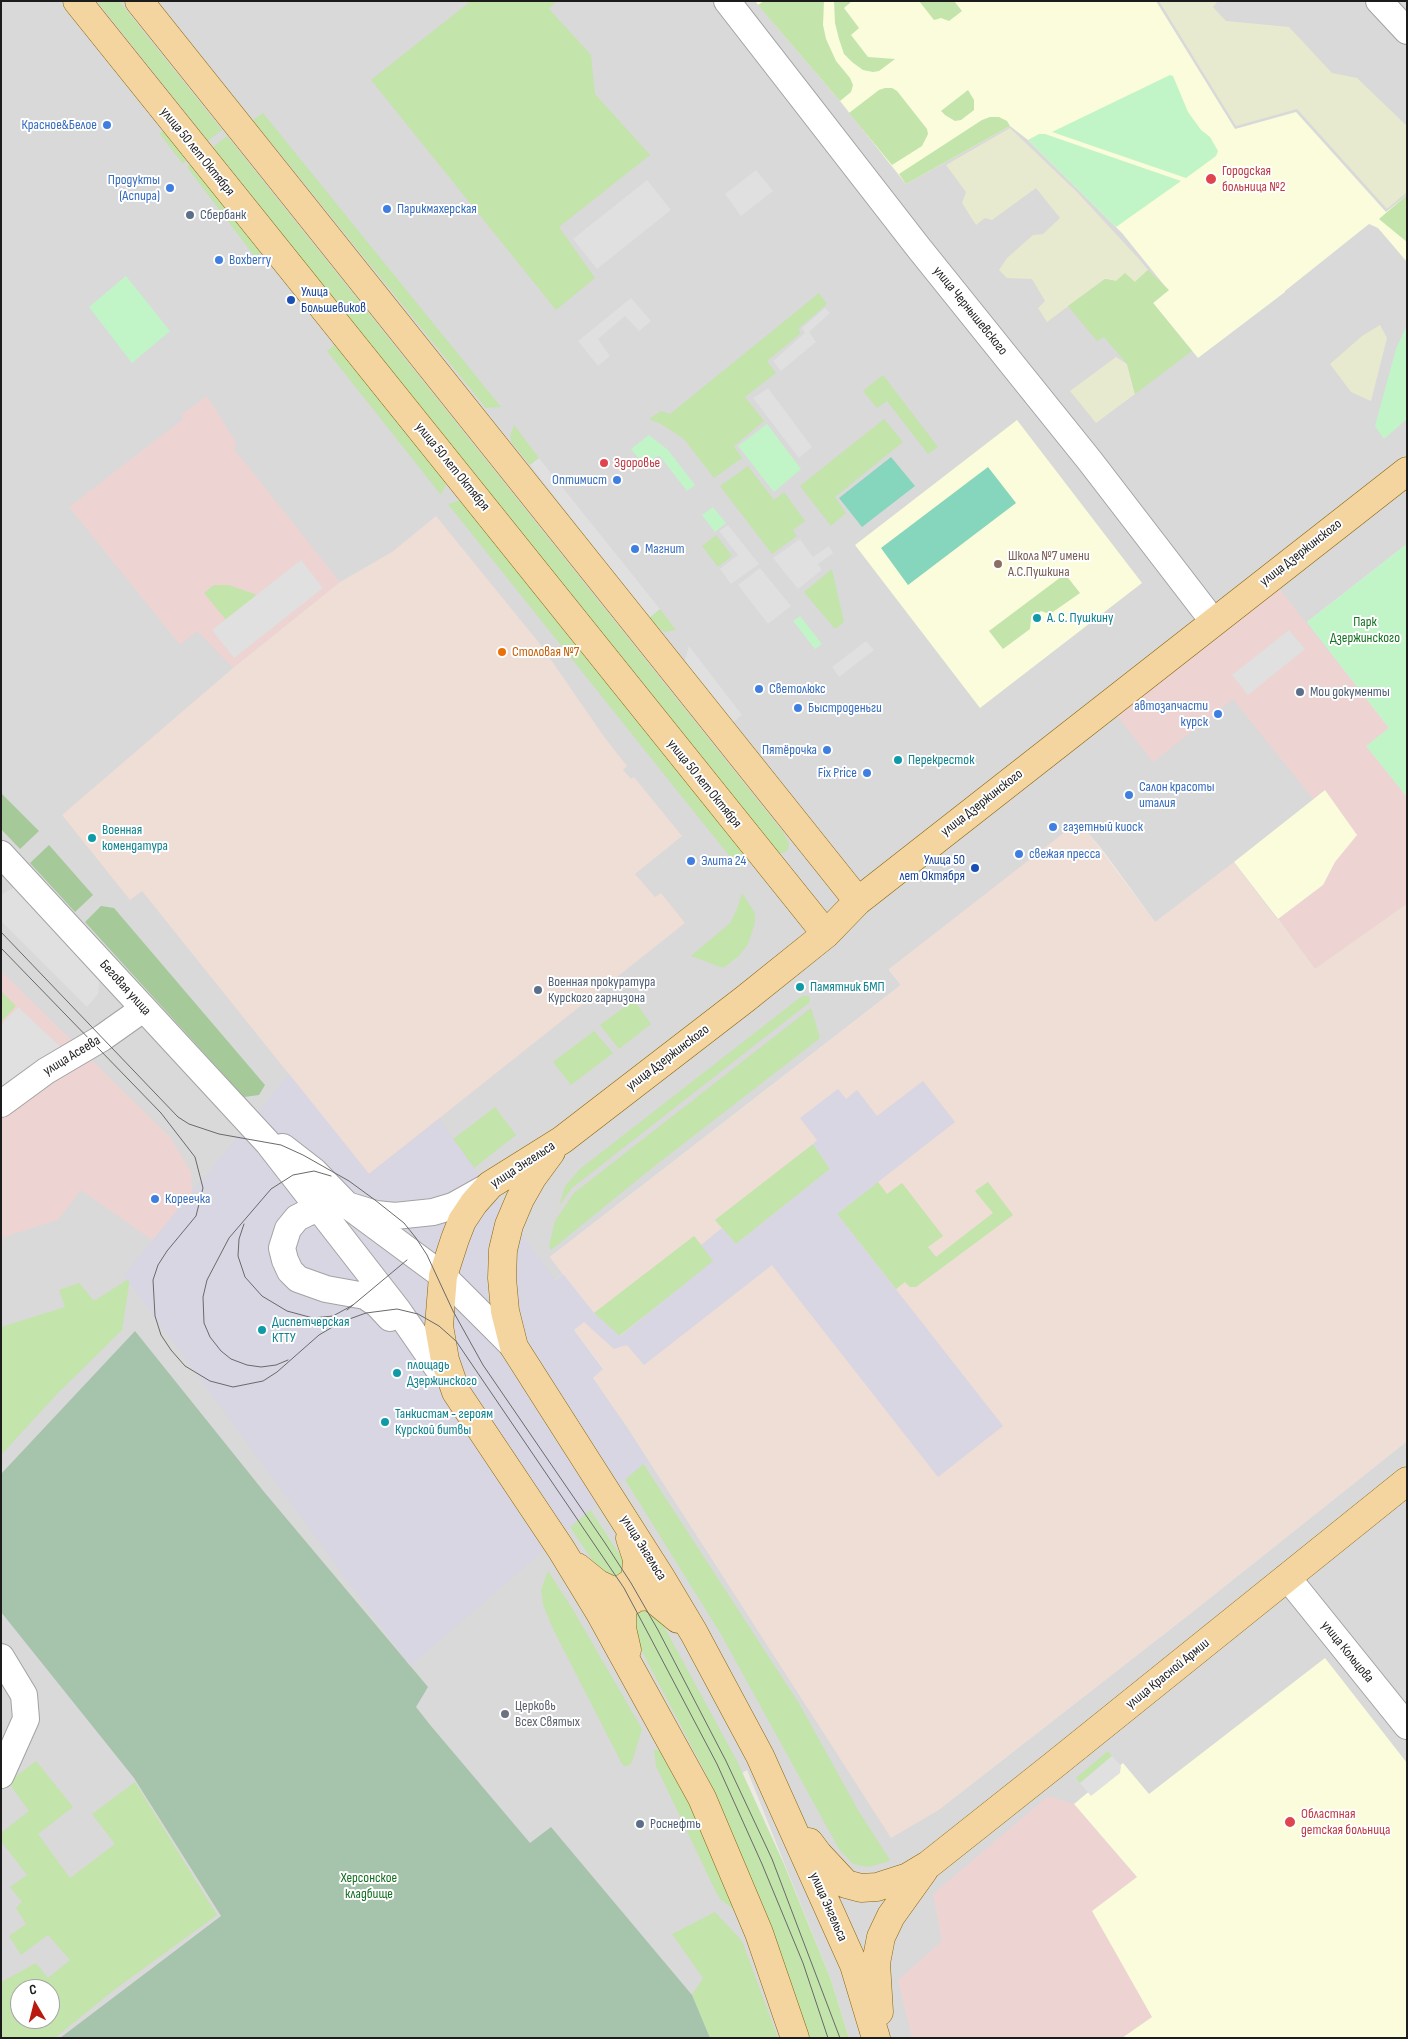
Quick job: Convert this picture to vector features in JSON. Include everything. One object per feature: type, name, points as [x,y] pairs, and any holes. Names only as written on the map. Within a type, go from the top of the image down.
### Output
[{"type":"main road","name":"улица 50 лет Октября","points":[[77,1],[826,934]]},
{"type":"main road","points":[[139,1],[858,901]]},
{"type":"main road","name":"улица Дзержинского","points":[[562,1140],[826,934],[858,901],[1213,621],[1407,471]]},
{"type":"main road","name":"улица Энгельса","points":[[562,1140],[490,1185],[474,1203],[462,1221],[443,1276],[439,1326],[445,1360],[456,1392],[561,1549],[632,1669],[702,1798],[759,1933],[796,2038]]},
{"type":"main road","name":"улица Энгельса","points":[[562,1140],[540,1166],[520,1199],[509,1225],[503,1250],[502,1278],[505,1311],[514,1347],[623,1516],[694,1633],[760,1756],[854,1965],[876,2038]]},
{"type":"main road","name":"улица Красной Армии","points":[[928,1865],[1407,1481]]},
{"type":"main road","points":[[561,1549],[576,1566],[598,1584],[612,1591],[621,1590],[635,1580],[637,1558],[623,1516]]},
{"type":"main road","points":[[632,1669],[622,1628],[622,1615],[627,1602],[638,1597],[650,1596],[694,1633]]},
{"type":"main road","points":[[782,1804],[818,1854],[846,1884],[861,1888],[877,1887],[902,1880],[928,1865]]},
{"type":"main road","points":[[881,2038],[876,1963],[882,1937],[891,1916],[928,1865]]},
{"type":"street","name":"улица Чернышевского","points":[[727,1],[918,247],[1086,456],[1213,621]]},
{"type":"street","points":[[1379,1],[1407,32]]},
{"type":"street","name":"Беговая улица","points":[[3,857],[245,1117]]},
{"type":"street","name":"улица Асеева","points":[[1,1104],[46,1071],[102,1038],[143,1009]]},
{"type":"street","points":[[245,1117],[314,1171],[347,1205],[443,1276],[514,1347]]},
{"type":"street","points":[[245,1117],[268,1143],[397,1308],[456,1392]]},
{"type":"street","points":[[437,1367],[372,1300],[365,1296],[345,1294],[310,1285],[298,1279],[290,1271],[284,1260],[282,1248],[288,1228],[298,1218],[319,1209],[347,1205],[376,1214],[415,1215],[453,1206],[490,1185]]},
{"type":"street","name":"улица Кольцова","points":[[1286,1577],[1407,1726]]},
{"type":"street","points":[[1,1658],[24,1695],[26,1719],[1,1775]]},
{"type":"shaded area","points":[[1,1],[1407,1],[1407,544],[1307,622],[1389,728],[1367,746],[1407,797],[1407,904],[1315,969],[1278,919],[1155,922],[1104,852],[1079,822],[889,970],[901,985],[550,1257],[563,1274],[555,1280],[593,1378],[626,1425],[808,1708],[937,1811],[1191,1613],[1407,1441],[1407,2038],[849,2038],[831,1980],[747,1770],[702,1798],[795,2038],[1,2038]]},
{"type":"shaded area","name":"Городская больница №2","points":[[755,1],[1156,1],[1235,129],[1296,112],[1386,212],[1407,195],[1407,262],[1378,228],[1369,224],[1285,292],[1198,358],[1153,303],[1168,290],[1122,233],[1028,140],[1010,126],[906,184],[840,101]]},
{"type":"shaded area","points":[[1159,1],[1218,1],[1213,7],[1226,21],[1289,27],[1332,73],[1357,78],[1407,126],[1407,192],[1387,209],[1297,109],[1236,126]]},
{"type":"shaded area","points":[[1010,128],[1077,192],[1148,270],[1135,282],[1105,279],[1047,322],[1038,308],[1045,301],[1032,279],[1007,278],[999,270],[1007,258],[1033,235],[1043,234],[1060,218],[1036,188],[992,220],[985,218],[976,225],[962,203],[966,192],[946,165]]},
{"type":"shaded area","points":[[756,170],[773,191],[741,216],[725,194]]},
{"type":"shaded area","points":[[647,180],[671,210],[597,269],[573,239]]},
{"type":"shaded area","points":[[631,298],[651,321],[639,331],[625,316],[598,339],[610,356],[598,366],[578,341]]},
{"type":"shaded area","points":[[825,308],[830,313],[809,332],[816,342],[781,371],[773,361],[805,333],[802,328]]},
{"type":"shaded area","points":[[1380,325],[1387,338],[1371,401],[1351,392],[1330,364],[1362,336]]},
{"type":"shaded area","points":[[1116,357],[1127,364],[1135,394],[1096,423],[1070,391]]},
{"type":"shaded area","points":[[768,388],[812,447],[799,458],[753,398]]},
{"type":"shaded area","points":[[207,396],[236,442],[234,449],[340,582],[233,668],[197,631],[180,645],[69,507],[183,419],[181,415]]},
{"type":"shaded area","name":"Школа №7 имени А.С.Пушкина","points":[[1017,420],[1142,583],[980,708],[855,545]]},
{"type":"shaded area","points":[[539,458],[660,609],[649,618],[530,465]]},
{"type":"shaded area","points":[[436,516],[540,644],[605,738],[627,766],[623,770],[631,779],[634,777],[682,836],[635,874],[655,897],[661,893],[685,923],[369,1174],[142,891],[130,900],[62,815],[233,668],[340,582],[392,552]]},
{"type":"shaded area","points":[[728,525],[759,564],[731,584],[720,569],[738,555],[719,531]]},
{"type":"shaded area","points":[[800,539],[813,557],[829,546],[833,553],[818,564],[822,570],[798,589],[773,558]]},
{"type":"shaded area","points":[[301,560],[323,588],[234,658],[212,630]]},
{"type":"shaded area","points":[[760,568],[791,606],[768,624],[738,585]]},
{"type":"shaded area","points":[[1278,587],[1389,728],[1367,746],[1407,797],[1407,904],[1315,969],[1278,919],[1323,885],[1335,862],[1356,835],[1325,790],[1313,799],[1233,699],[1153,762],[1116,714]]},
{"type":"shaded area","points":[[1289,630],[1305,649],[1248,695],[1232,675]]},
{"type":"shaded area","points":[[866,641],[874,650],[839,677],[832,667]]},
{"type":"shaded area","points":[[689,646],[742,715],[731,724],[684,663]]},
{"type":"shaded area","points":[[1325,790],[1357,835],[1335,862],[1323,885],[1278,919],[1234,862]]},
{"type":"shaded area","points":[[1079,821],[1155,922],[1234,862],[1315,969],[1407,904],[1407,1441],[1191,1613],[937,1811],[891,1838],[626,1425],[593,1378],[603,1368],[574,1330],[584,1321],[555,1280],[563,1274],[550,1257],[901,985],[889,969]]},
{"type":"shaded area","points":[[16,886],[100,976],[98,994],[87,1007],[1,921],[1,895]]},
{"type":"shaded area","points":[[1,971],[170,1137],[191,1172],[192,1192],[190,1211],[159,1245],[81,1190],[58,1220],[1,1238]]},
{"type":"shaded area","points":[[18,1007],[64,1050],[8,1091],[1,1084],[1,1025]]},
{"type":"shaded area","name":"площадь Дзержинского","points":[[289,1074],[369,1174],[439,1119],[555,1280],[563,1274],[594,1313],[620,1336],[713,1261],[701,1245],[722,1228],[736,1244],[830,1169],[813,1144],[817,1140],[800,1118],[838,1089],[846,1099],[857,1090],[877,1116],[923,1081],[955,1122],[837,1214],[1003,1426],[938,1477],[772,1265],[644,1365],[627,1345],[614,1349],[584,1322],[574,1330],[603,1369],[593,1378],[648,1460],[410,1666],[124,1275]]},
{"type":"shaded area","name":"Областная детская больница","points":[[1325,1658],[1407,1763],[1407,2038],[1122,2038],[1152,2017],[1092,1911],[1137,1877],[1074,1804],[1123,1763],[1149,1794]]},
{"type":"shaded area","points":[[1112,1756],[1121,1766],[1120,1773],[1091,1796],[1080,1783]]},
{"type":"shaded area","points":[[1048,1796],[1074,1804],[1137,1877],[1093,1911],[1153,2017],[1122,2038],[912,2038],[898,1980],[942,1941],[933,1894]]},
{"type":"green space","points":[[97,1],[119,1],[222,130],[208,141]]},
{"type":"green space","points":[[471,1],[557,1],[549,9],[591,55],[595,94],[650,155],[559,227],[595,278],[556,310],[371,80]]},
{"type":"green space","points":[[764,1],[824,1],[823,25],[826,39],[836,61],[850,78],[853,85],[851,92],[840,101],[758,5]]},
{"type":"green space","points":[[834,1],[852,1],[844,8],[859,28],[851,35],[868,57],[895,59],[879,71],[873,72],[863,70],[852,62],[844,54],[839,39],[835,23]]},
{"type":"green space","points":[[919,1],[954,1],[962,11],[949,21],[941,18],[934,20]]},
{"type":"green space","points":[[1170,75],[1173,76],[1188,112],[1201,130],[1210,137],[1218,151],[1216,156],[1186,178],[1052,132]]},
{"type":"green space","points":[[892,88],[897,91],[927,129],[928,134],[922,146],[892,165],[849,113],[879,90]]},
{"type":"green space","points":[[968,90],[974,100],[974,110],[961,120],[955,121],[941,111]]},
{"type":"green space","points":[[263,113],[501,407],[486,408],[253,120]]},
{"type":"green space","points":[[990,117],[999,117],[1007,121],[1010,126],[906,184],[899,174],[982,120]]},
{"type":"green space","points":[[175,129],[192,154],[183,164],[159,133]]},
{"type":"green space","points":[[1039,134],[1045,134],[1181,181],[1116,227],[1028,140]]},
{"type":"green space","points":[[227,136],[783,832],[789,843],[788,850],[778,853],[773,849],[213,147]]},
{"type":"green space","points":[[197,159],[266,248],[255,257],[187,167]]},
{"type":"green space","points":[[1407,195],[1407,242],[1379,219]]},
{"type":"green space","points":[[1148,270],[1169,290],[1153,303],[1192,351],[1135,394],[1127,364],[1104,337],[1097,341],[1068,306],[1105,279],[1116,281],[1125,273],[1135,282]]},
{"type":"green space","points":[[126,276],[170,331],[132,363],[89,307]]},
{"type":"green space","points":[[819,293],[827,304],[798,329],[801,333],[767,361],[776,373],[745,397],[764,421],[734,446],[742,458],[714,478],[684,439],[661,424],[649,419],[661,411],[670,414]]},
{"type":"green space","points":[[1407,325],[1407,419],[1384,439],[1375,426],[1396,349]]},
{"type":"green space","points":[[341,340],[450,477],[441,495],[327,351]]},
{"type":"green space","points":[[883,375],[938,447],[928,454],[887,401],[877,408],[863,391]]},
{"type":"green space","points":[[884,419],[903,442],[835,497],[846,513],[831,526],[800,486]]},
{"type":"green space","points":[[767,424],[801,469],[774,492],[738,446]]},
{"type":"green space","points":[[514,425],[539,458],[530,465],[512,443],[510,436]]},
{"type":"green space","points":[[649,435],[668,450],[695,485],[687,491],[659,455],[644,465],[631,449]]},
{"type":"green space","points":[[891,457],[915,486],[862,527],[839,498]]},
{"type":"green space","points":[[748,466],[774,500],[784,492],[805,521],[793,530],[797,536],[772,554],[720,486]]},
{"type":"green space","points":[[988,467],[1016,503],[908,585],[881,548]]},
{"type":"green space","points":[[467,498],[750,859],[739,868],[448,504]]},
{"type":"green space","points":[[713,507],[726,523],[715,532],[702,515]]},
{"type":"green space","points":[[716,535],[732,556],[718,567],[702,546]]},
{"type":"green space","name":"Парк Дзержинского","points":[[1407,544],[1407,797],[1366,746],[1389,728],[1307,622]]},
{"type":"green space","points":[[832,569],[844,622],[835,629],[804,592]]},
{"type":"green space","points":[[1065,574],[1080,593],[1050,614],[1041,611],[1031,619],[1030,629],[1003,649],[989,631]]},
{"type":"green space","points":[[214,585],[229,585],[257,595],[226,620],[204,593]]},
{"type":"green space","points":[[660,609],[676,630],[665,632],[649,618]]},
{"type":"green space","points":[[800,616],[822,644],[815,649],[793,621]]},
{"type":"green space","points":[[1,793],[39,831],[20,849],[1,829]]},
{"type":"green space","points":[[49,845],[93,895],[75,912],[30,863]]},
{"type":"green space","points":[[742,893],[755,913],[755,923],[748,944],[739,956],[723,968],[691,956],[730,923]]},
{"type":"green space","points":[[101,906],[114,908],[265,1085],[259,1095],[244,1097],[85,922]]},
{"type":"green space","points":[[1,991],[16,1006],[3,1020],[1,1019]]},
{"type":"green space","points":[[802,996],[809,996],[810,1002],[572,1188],[559,1206],[565,1186],[580,1169]]},
{"type":"green space","points":[[634,1000],[651,1024],[619,1049],[600,1025]]},
{"type":"green space","points":[[811,1008],[820,1038],[652,1168],[551,1250],[549,1246],[555,1221],[574,1193]]},
{"type":"green space","points":[[594,1031],[613,1053],[571,1085],[553,1062]]},
{"type":"green space","points":[[495,1107],[516,1135],[469,1172],[418,1166]]},
{"type":"green space","points":[[813,1144],[830,1169],[736,1244],[715,1220]]},
{"type":"green space","points":[[878,1182],[887,1194],[902,1183],[943,1236],[928,1247],[936,1257],[993,1213],[975,1191],[988,1182],[1013,1215],[916,1287],[910,1287],[905,1282],[896,1289],[837,1214]]},
{"type":"green space","points":[[694,1236],[714,1261],[619,1336],[594,1313]]},
{"type":"green space","points":[[130,1278],[122,1330],[57,1394],[1,1455],[1,1327],[65,1307],[59,1290],[79,1283],[94,1301]]},
{"type":"green space","name":"Херсонское кладбище","points":[[135,1331],[265,1493],[428,1687],[416,1707],[431,1726],[530,1843],[551,1827],[692,1995],[710,2038],[60,2038],[221,1916],[134,1778],[1,1612],[1,1474]]},
{"type":"green space","points":[[481,1345],[628,1567],[626,1576],[605,1579],[465,1371]]},
{"type":"green space","points":[[598,1394],[800,1705],[858,1810],[890,1860],[887,1862],[868,1867],[853,1864],[839,1849],[722,1636],[590,1423]]},
{"type":"green space","points":[[548,1571],[572,1608],[642,1729],[632,1762],[628,1766],[624,1766],[621,1762],[553,1629],[543,1605],[541,1590]]},
{"type":"green space","points":[[654,1608],[737,1761],[784,1864],[831,1980],[849,2038],[808,2038],[749,1877],[708,1778],[631,1630],[629,1610]]},
{"type":"green space","points":[[654,1750],[662,1750],[691,1806],[735,1910],[720,1899],[714,1888],[656,1766]]},
{"type":"green space","points":[[1108,1751],[1112,1756],[1080,1783],[1076,1778]]},
{"type":"green space","points":[[36,1761],[73,1807],[38,1834],[70,1878],[115,1844],[92,1814],[135,1782],[217,1915],[114,1990],[55,2038],[1,2038],[1,1982],[36,1963],[48,1978],[70,1960],[48,1935],[21,1955],[9,1936],[26,1924],[16,1908],[22,1902],[10,1887],[27,1875],[1,1841],[1,1833],[29,1811],[8,1782]]},
{"type":"green space","points":[[715,1912],[742,1941],[778,2038],[710,2038],[692,1995],[703,1978],[672,1934]]},
{"type":"tram line","points":[[1,932],[178,1117],[189,1124],[219,1134],[281,1145],[303,1155],[349,1181],[375,1200],[404,1223],[416,1238],[427,1255],[453,1311],[483,1365],[605,1543],[658,1630],[726,1761],[772,1859],[840,2038]]},
{"type":"tram line","points":[[1,948],[161,1113],[195,1157],[203,1188],[196,1216],[167,1251],[158,1265],[153,1280],[155,1316],[161,1335],[185,1366],[210,1381],[233,1387],[263,1381],[277,1372],[319,1335],[341,1322],[366,1313],[397,1309],[418,1314],[439,1326],[456,1341],[624,1588],[717,1764],[762,1864],[803,1963],[828,2038]]},
{"type":"tram line","points":[[288,1360],[276,1365],[261,1367],[247,1365],[231,1359],[221,1351],[210,1337],[204,1323],[203,1297],[207,1280],[229,1238],[271,1189],[293,1175],[314,1171],[331,1176]]},
{"type":"tram line","points":[[244,1224],[239,1239],[238,1256],[245,1277],[262,1296],[287,1311],[313,1318],[333,1316],[353,1305]]},
{"type":"tram line","points":[[347,1310],[407,1260]]},
{"type":"place","name":"Красное&Белое","points":[[107,125]]},
{"type":"place","name":"Городская больница №2","points":[[1211,179]]},
{"type":"place","name":"Продукты (Аспира)","points":[[170,188]]},
{"type":"place","name":"Парикмахерская","points":[[387,209]]},
{"type":"place","name":"Сбербанк","points":[[190,215]]},
{"type":"place","name":"Boxberry","points":[[219,260]]},
{"type":"place","name":"Улица Большевиков","points":[[291,300]]},
{"type":"place","name":"Здоровье","points":[[604,463]]},
{"type":"place","name":"Оптимист","points":[[617,480]]},
{"type":"place","name":"Магнит","points":[[635,549]]},
{"type":"place","name":"Школа №7 имени А.С.Пушкина","points":[[998,564]]},
{"type":"place","name":"А. С. Пушкину","points":[[1037,618]]},
{"type":"place","name":"Столовая №7","points":[[502,652]]},
{"type":"place","name":"Светолюкс","points":[[759,689]]},
{"type":"place","name":"Мои документы","points":[[1300,692]]},
{"type":"place","name":"Быстроденьги","points":[[798,708]]},
{"type":"place","name":"автозапчасти курск","points":[[1218,714]]},
{"type":"place","name":"Пятёрочка","points":[[827,750]]},
{"type":"place","name":"Перекресток","points":[[898,760]]},
{"type":"place","name":"Fix Price","points":[[867,773]]},
{"type":"place","name":"Салон красоты италия","points":[[1129,795]]},
{"type":"place","name":"газетный киоск","points":[[1053,827]]},
{"type":"place","name":"Военная комендатура","points":[[92,838]]},
{"type":"place","name":"свежая пресса","points":[[1019,854]]},
{"type":"place","name":"Элита 24","points":[[691,861]]},
{"type":"place","name":"Улица 50 лет Октября","points":[[975,868]]},
{"type":"place","name":"Памятник БМП","points":[[800,987]]},
{"type":"place","name":"Военная прокуратура Курского гарнизона","points":[[538,990]]},
{"type":"place","name":"Кореечка","points":[[155,1199]]},
{"type":"place","name":"Диспетчерская КТТУ","points":[[262,1330]]},
{"type":"place","name":"площадь Дзержинского","points":[[397,1373]]},
{"type":"place","name":"Танкистам - героям Курской битвы","points":[[385,1422]]},
{"type":"place","name":"Церковь Всех Святых","points":[[505,1714]]},
{"type":"place","name":"Областная детская больница","points":[[1290,1822]]},
{"type":"place","name":"Роснефть","points":[[640,1824]]}]
